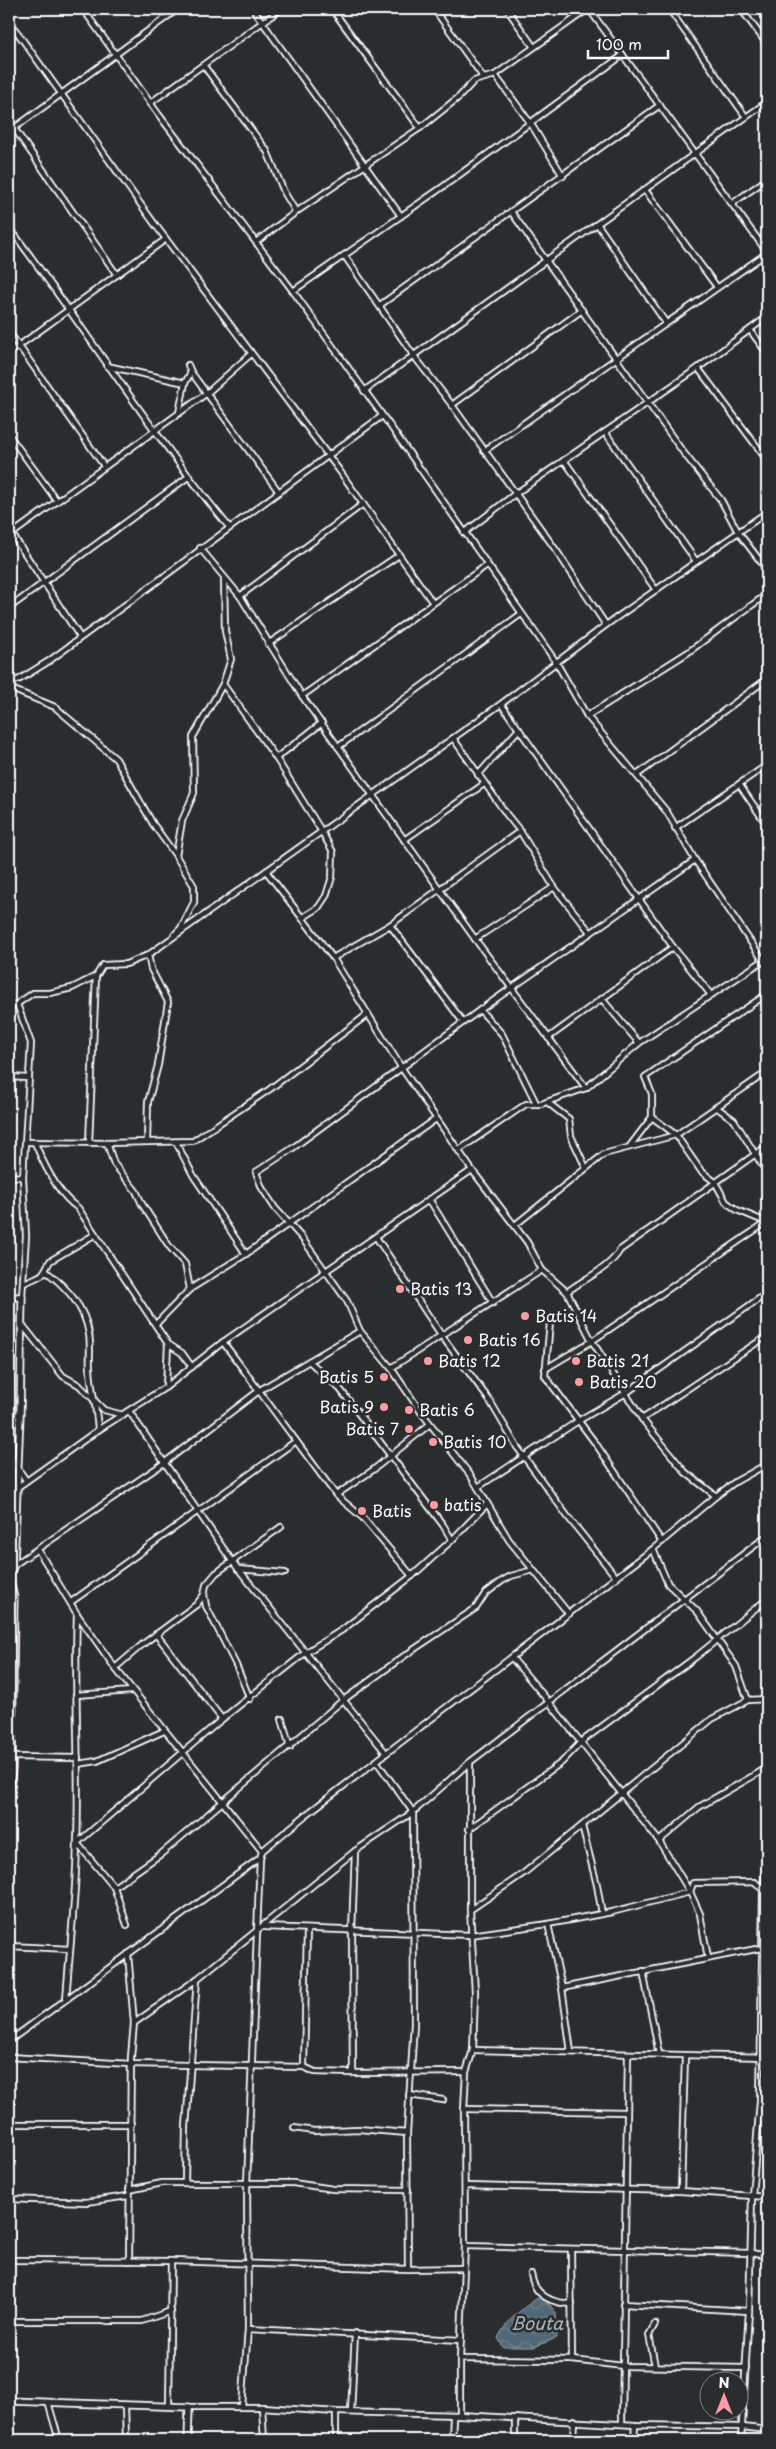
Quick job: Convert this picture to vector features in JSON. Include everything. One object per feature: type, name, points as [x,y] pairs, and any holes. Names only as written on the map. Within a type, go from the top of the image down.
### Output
[{"type":"street","points":[[84,9],[150,103],[293,291],[556,662],[588,716],[667,812],[695,860],[766,960],[767,966]]},
{"type":"street","points":[[9,132],[178,9]]},
{"type":"street","points":[[253,9],[401,216]]},
{"type":"street","points":[[150,103],[281,9]]},
{"type":"street","points":[[332,9],[420,128]]},
{"type":"street","points":[[434,9],[483,77]]},
{"type":"street","points":[[507,9],[533,46]]},
{"type":"street","points":[[256,242],[296,212],[420,128],[459,98],[474,81],[495,75],[533,46],[588,9],[695,155],[733,203],[767,252],[484,451]]},
{"type":"street","points":[[669,9],[746,117]]},
{"type":"street","points":[[741,9],[767,44]]},
{"type":"street","points":[[9,21],[166,239],[363,504],[433,603]]},
{"type":"street","points":[[293,291],[531,124],[623,55]]},
{"type":"street","points":[[204,66],[267,151],[284,192],[296,212]]},
{"type":"street","points":[[495,75],[531,124],[564,176]]},
{"type":"street","points":[[364,391],[767,102]]},
{"type":"street","points":[[380,305],[564,176],[660,105]]},
{"type":"street","points":[[9,121],[117,275]]},
{"type":"street","points":[[733,203],[767,179]]},
{"type":"street","points":[[645,190],[717,287]]},
{"type":"street","points":[[512,213],[548,260],[683,452],[721,500],[738,532],[767,570]]},
{"type":"street","points":[[598,225],[666,323]]},
{"type":"street","points":[[9,227],[70,308],[107,366],[153,432],[229,527]]},
{"type":"street","points":[[9,353],[166,239]]},
{"type":"street","points":[[344,255],[414,356],[516,494],[606,625]]},
{"type":"street","points":[[452,405],[582,310]]},
{"type":"street","points":[[464,533],[516,494],[698,368],[767,317]]},
{"type":"street","points":[[750,330],[767,354]]},
{"type":"street","points":[[9,332],[104,466]]},
{"type":"street","points":[[80,637],[10,535],[207,393],[251,354]]},
{"type":"street","points":[[188,365],[280,492]]},
{"type":"street","points":[[107,366],[186,383]]},
{"type":"street","points":[[698,368],[767,460]]},
{"type":"street","points":[[179,413],[186,383],[192,372]]},
{"type":"street","points":[[9,683],[20,679],[49,661],[200,548],[280,492],[382,416]]},
{"type":"street","points":[[605,432],[696,561]]},
{"type":"street","points":[[9,435],[57,501]]},
{"type":"street","points":[[564,460],[656,590]]},
{"type":"street","points":[[9,608],[188,477]]},
{"type":"street","points":[[240,596],[363,504]]},
{"type":"street","points":[[89,1143],[96,976],[103,965],[126,964],[148,955],[170,940],[501,704],[606,625],[767,512]]},
{"type":"street","points":[[200,548],[240,596],[302,696],[404,840],[586,1088]]},
{"type":"street","points":[[268,644],[399,555]]},
{"type":"street","points":[[302,696],[487,565]]},
{"type":"street","points":[[176,856],[182,821],[194,793],[193,737],[223,684],[231,659],[225,631],[224,578]]},
{"type":"street","points":[[588,716],[687,653],[767,594]]},
{"type":"street","points":[[338,747],[521,614]]},
{"type":"street","points":[[637,775],[767,679]]},
{"type":"street","points":[[223,684],[276,758],[333,852],[332,877],[326,896],[318,908],[302,918]]},
{"type":"street","points":[[9,688],[55,707],[116,759],[153,824],[176,856],[194,886],[194,902],[181,928],[170,940]]},
{"type":"street","points":[[501,704],[673,947],[711,995]]},
{"type":"street","points":[[276,758],[322,723]]},
{"type":"street","points":[[478,775],[519,729]]},
{"type":"street","points":[[453,738],[484,784],[520,831],[554,886],[590,932]]},
{"type":"street","points":[[676,828],[767,765]]},
{"type":"street","points":[[404,840],[484,784]]},
{"type":"street","points":[[739,784],[767,825]]},
{"type":"street","points":[[333,958],[390,925],[520,831]]},
{"type":"street","points":[[569,1614],[509,1540],[478,1487],[430,1424],[391,1368],[360,1330],[347,1301],[302,1238],[288,1223],[262,1188],[256,1172],[512,987],[590,932],[640,900],[695,860]]},
{"type":"street","points":[[266,871],[333,958],[401,1068],[472,1170],[515,1225],[542,1270],[567,1292],[592,1341],[642,1419],[685,1472],[716,1496]]},
{"type":"street","points":[[476,939],[554,886]]},
{"type":"street","points":[[390,925],[463,1022]]},
{"type":"street","points":[[548,1038],[673,947]]},
{"type":"street","points":[[148,955],[151,969],[168,1002],[158,1065],[148,1102],[148,1142]]},
{"type":"street","points":[[459,1150],[526,1104],[546,1102],[586,1088],[639,1043],[766,960]]},
{"type":"street","points":[[9,1006],[17,1004],[33,993],[50,993],[72,988],[96,976]]},
{"type":"street","points":[[629,1147],[652,1117],[652,1094],[645,1077],[767,994]]},
{"type":"street","points":[[602,999],[639,1043]]},
{"type":"street","points":[[9,1796],[12,1757],[11,1698],[14,1598],[9,1576],[14,1565],[18,1487],[22,1297],[26,1236],[25,1142],[31,1043],[17,1004]]},
{"type":"street","points":[[480,1010],[502,1034],[536,1102]]},
{"type":"street","points":[[25,1142],[107,1144],[193,1141],[239,1110],[368,1014]]},
{"type":"street","points":[[515,1225],[604,1154],[676,1135],[767,1072]]},
{"type":"street","points":[[9,1077],[28,1078]]},
{"type":"street","points":[[546,1102],[569,1119],[571,1136],[586,1168]]},
{"type":"street","points":[[716,1106],[734,1120],[767,1173]]},
{"type":"street","points":[[652,1117],[676,1135],[701,1171],[715,1182],[726,1202],[737,1210],[767,1223]]},
{"type":"street","points":[[156,1324],[190,1289],[246,1254],[436,1119]]},
{"type":"street","points":[[176,1142],[193,1176],[246,1254]]},
{"type":"street","points":[[35,1143],[48,1174],[69,1202],[78,1208],[142,1308],[156,1324],[168,1344],[182,1353],[192,1367]]},
{"type":"street","points":[[107,1144],[114,1164],[136,1191],[142,1204],[169,1246],[185,1264],[190,1289]]},
{"type":"street","points":[[567,1292],[588,1276],[606,1268],[620,1250],[767,1146]]},
{"type":"street","points":[[18,1487],[98,1430],[166,1387],[223,1342],[472,1170]]},
{"type":"street","points":[[9,1176],[24,1177]]},
{"type":"street","points":[[429,1199],[493,1303]]},
{"type":"street","points":[[545,1369],[592,1341],[767,1223]]},
{"type":"street","points":[[24,1283],[47,1272],[50,1261],[94,1235]]},
{"type":"street","points":[[376,1237],[442,1336],[490,1401],[517,1447],[526,1456],[568,1517],[616,1577]]},
{"type":"street","points":[[391,1368],[542,1270]]},
{"type":"street","points":[[47,1272],[58,1281],[83,1310],[89,1334],[90,1370],[96,1402],[98,1430]]},
{"type":"street","points":[[478,1487],[578,1421],[626,1393],[767,1293]]},
{"type":"street","points":[[9,1297],[22,1297]]},
{"type":"street","points":[[550,1323],[545,1376],[596,1444],[662,1542]]},
{"type":"street","points":[[22,1324],[63,1376],[79,1385],[104,1410],[123,1415]]},
{"type":"street","points":[[14,1565],[164,1463],[260,1390],[360,1330]]},
{"type":"street","points":[[642,1419],[767,1336]]},
{"type":"street","points":[[223,1342],[336,1495],[362,1517],[412,1576]]},
{"type":"street","points":[[166,1387],[168,1344]]},
{"type":"street","points":[[309,1360],[340,1389],[452,1540]]},
{"type":"street","points":[[129,1411],[238,1569],[342,1701],[386,1753]]},
{"type":"street","points":[[9,1414],[20,1415]]},
{"type":"street","points":[[336,1495],[391,1456],[430,1424]]},
{"type":"street","points":[[71,1602],[296,1442]]},
{"type":"street","points":[[9,1456],[26,1480]]},
{"type":"street","points":[[242,2407],[248,2329],[247,2184],[260,1858],[262,1851],[357,1775],[377,1762],[386,1753],[662,1542],[716,1496],[735,1482],[767,1464]]},
{"type":"street","points":[[77,1843],[222,1719],[412,1576],[452,1540],[487,1504]]},
{"type":"street","points":[[250,1699],[236,1665],[206,1606],[204,1595],[206,1585],[232,1561],[281,1527]]},
{"type":"street","points":[[134,2023],[197,1979],[257,1930],[264,1927],[355,1851],[414,1812],[470,1762],[767,1536]]},
{"type":"street","points":[[653,1549],[668,1584],[686,1598],[718,1638],[736,1666],[748,1700]]},
{"type":"street","points":[[38,1550],[77,1614],[132,1691],[262,1851]]},
{"type":"street","points":[[238,1569],[285,1573]]},
{"type":"street","points":[[114,1887],[161,1854],[290,1747],[342,1701],[404,1656],[476,1608],[485,1594],[502,1581],[511,1576],[533,1570]]},
{"type":"street","points":[[115,1668],[156,1634],[196,1605],[204,1595]]},
{"type":"street","points":[[469,1829],[562,1762],[581,1742],[697,1656],[767,1599]]},
{"type":"street","points":[[66,1999],[77,1843],[77,1614]]},
{"type":"street","points":[[156,1634],[222,1719]]},
{"type":"street","points":[[512,1658],[659,1841],[690,1892],[700,1914],[708,1958]]},
{"type":"street","points":[[76,1695],[132,1691]]},
{"type":"street","points":[[470,1910],[524,1873],[712,1719],[748,1700],[767,1699]]},
{"type":"street","points":[[282,1718],[290,1747]]},
{"type":"street","points":[[78,1764],[98,1761],[164,1732]]},
{"type":"street","points":[[12,1757],[78,1758]]},
{"type":"street","points":[[377,1762],[414,1812],[412,2072],[407,2133],[408,2269]]},
{"type":"street","points":[[460,2416],[460,2359],[465,2246],[464,2109],[466,2072],[472,2050],[475,1992],[470,1910],[472,1876],[469,1829],[470,1762]]},
{"type":"street","points":[[659,1841],[700,1807],[767,1768]]},
{"type":"street","points":[[582,1826],[597,1885],[602,1914]]},
{"type":"street","points":[[77,1843],[114,1887],[127,1926]]},
{"type":"street","points":[[353,2074],[352,1932],[355,1851]]},
{"type":"street","points":[[9,2041],[260,1858]]},
{"type":"street","points":[[742,2440],[749,2311],[752,2196],[760,2101],[761,1948],[767,1858]]},
{"type":"street","points":[[690,1892],[693,1883],[727,1881],[755,1882],[765,1890]]},
{"type":"street","points":[[264,1927],[352,1932],[471,1935],[602,1914],[690,1892]]},
{"type":"street","points":[[548,1924],[562,1988],[571,2052]]},
{"type":"street","points":[[304,2067],[307,1929]]},
{"type":"street","points":[[9,1930],[9,1955]]},
{"type":"street","points":[[9,1946],[70,1949]]},
{"type":"street","points":[[562,1988],[761,1948]]},
{"type":"street","points":[[128,1954],[134,2023],[131,2064],[129,2261]]},
{"type":"street","points":[[643,1971],[659,2054]]},
{"type":"street","points":[[185,2183],[186,2127],[197,1979]]},
{"type":"street","points":[[472,2050],[767,2057]]},
{"type":"street","points":[[622,2423],[628,2055]]},
{"type":"street","points":[[680,2191],[685,2056]]},
{"type":"street","points":[[9,2057],[131,2064],[304,2067],[315,2072],[353,2074],[466,2072]]},
{"type":"street","points":[[409,2095],[443,2100]]},
{"type":"street","points":[[464,2109],[626,2112]]},
{"type":"street","points":[[9,2124],[131,2124]]},
{"type":"street","points":[[294,2128],[314,2131],[358,2129],[407,2133]]},
{"type":"street","points":[[9,2200],[86,2202],[129,2193],[162,2183],[293,2183],[333,2189],[408,2190]]},
{"type":"street","points":[[465,2186],[680,2191],[767,2197]]},
{"type":"street","points":[[465,2246],[751,2253],[767,2256]]},
{"type":"street","points":[[571,2249],[572,2360]]},
{"type":"street","points":[[9,2260],[171,2261],[408,2269],[464,2268]]},
{"type":"street","points":[[169,2406],[171,2261]]},
{"type":"street","points":[[531,2274],[535,2286],[544,2296],[555,2302],[572,2304]]},
{"type":"street","points":[[623,2304],[749,2311]]},
{"type":"street","points":[[9,2321],[142,2321],[171,2311]]},
{"type":"street","points":[[655,2324],[649,2336],[655,2366]]},
{"type":"street","points":[[248,2329],[355,2333],[461,2340]]},
{"type":"street","points":[[351,2412],[355,2333]]},
{"type":"street","points":[[460,2359],[572,2360],[623,2366],[746,2368]]},
{"type":"street","points":[[9,2400],[125,2406],[262,2407],[453,2417],[574,2420],[635,2425],[742,2427],[767,2430]]},
{"type":"street","points":[[48,2402],[59,2440]]},
{"type":"street","points":[[125,2406],[126,2440]]},
{"type":"street","points":[[188,2440],[189,2407]]},
{"type":"street","points":[[262,2407],[264,2440]]},
{"type":"street","points":[[336,2412],[336,2440]]},
{"type":"street","points":[[452,2440],[453,2417]]},
{"type":"street","points":[[515,2440],[516,2418]]},
{"type":"street","points":[[573,2440],[574,2420]]},
{"type":"street","points":[[634,2440],[635,2425]]},
{"type":"water","name":"Bouta","points":[[538,2298],[545,2299],[556,2313],[557,2338],[534,2347],[503,2347],[498,2338],[505,2326],[520,2311]]},
{"type":"place","name":"Batis 13","points":[[400,1289]]},
{"type":"place","name":"Batis 14","points":[[525,1316]]},
{"type":"place","name":"Batis 16","points":[[468,1340]]},
{"type":"place","name":"Batis 12","points":[[428,1361]]},
{"type":"place","name":"Batis 21","points":[[576,1361]]},
{"type":"place","name":"Batis 5","points":[[384,1377]]},
{"type":"place","name":"Batis 20","points":[[579,1382]]},
{"type":"place","name":"Batis 9","points":[[384,1407]]},
{"type":"place","name":"Batis 6","points":[[409,1410]]},
{"type":"place","name":"Batis 7","points":[[409,1429]]},
{"type":"place","name":"Batis 10","points":[[433,1442]]},
{"type":"place","name":"batis","points":[[434,1505]]},
{"type":"place","name":"Batis","points":[[362,1511]]}]
